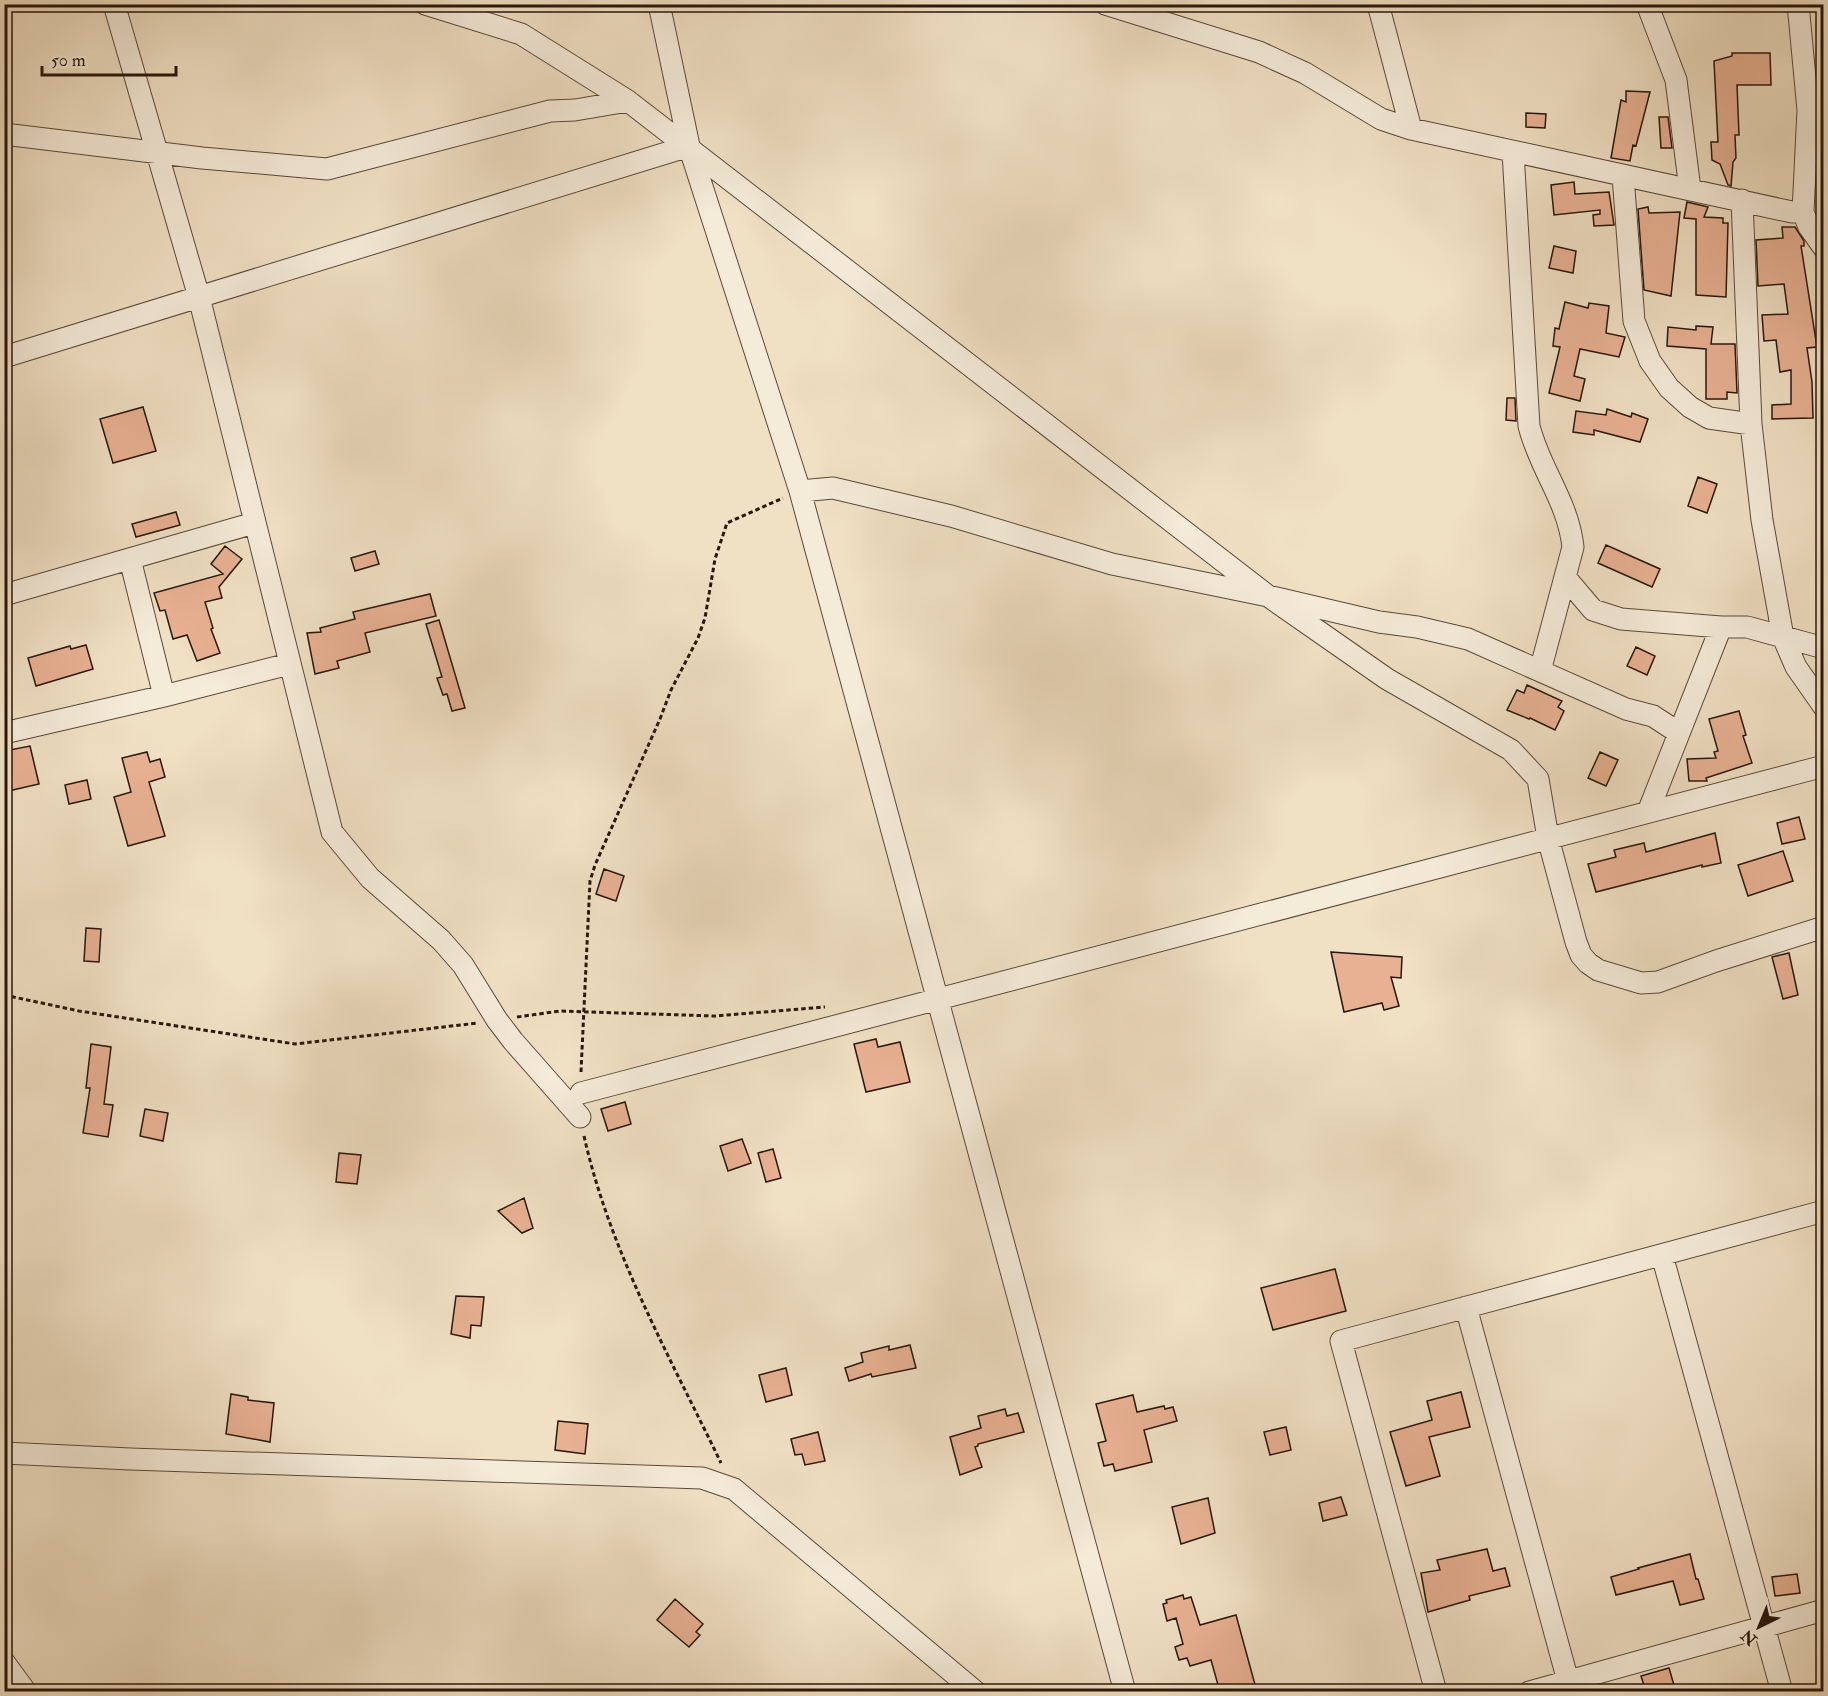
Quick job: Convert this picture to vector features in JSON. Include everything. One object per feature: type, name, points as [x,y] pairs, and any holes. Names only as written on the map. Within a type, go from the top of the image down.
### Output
[{"type":"street","points":[[114,4],[199,297],[332,832],[370,878],[448,948],[463,965],[497,1020],[513,1041],[580,1117]]},
{"type":"street","points":[[425,4],[521,34],[628,101],[1268,596],[1387,678],[1511,750],[1538,779],[1548,838],[1581,955],[1588,963],[1608,974],[1641,983],[1658,982],[1824,927]]},
{"type":"street","points":[[659,4],[689,146],[800,491],[1125,1692]]},
{"type":"street","points":[[1106,4],[1164,14],[1259,52],[1305,73],[1381,119],[1411,129],[1792,212],[1803,212]]},
{"type":"street","points":[[1378,4],[1411,129]]},
{"type":"street","points":[[1647,4],[1676,80],[1690,189]]},
{"type":"street","points":[[1798,4],[1816,110],[1803,212],[1809,227],[1824,248]]},
{"type":"street","points":[[4,134],[157,153],[327,168],[550,111],[575,110],[628,101]]},
{"type":"street","points":[[4,357],[689,146]]},
{"type":"street","points":[[1513,152],[1529,426],[1534,446],[1565,509],[1573,548],[1540,671]]},
{"type":"street","points":[[1623,176],[1634,321],[1650,361],[1669,388],[1690,407],[1708,418],[1751,424]]},
{"type":"street","points":[[1742,200],[1751,424],[1762,520],[1783,637],[1796,667],[1824,707]]},
{"type":"street","points":[[800,491],[833,488],[951,516],[1112,564],[1468,639],[1626,709],[1653,716],[1679,733]]},
{"type":"street","points":[[4,595],[254,523]]},
{"type":"street","points":[[130,559],[164,696]]},
{"type":"street","points":[[1565,577],[1593,610],[1621,619],[1747,627],[1824,648]]},
{"type":"street","points":[[1648,812],[1721,627]]},
{"type":"street","points":[[4,733],[164,696],[289,663]]},
{"type":"street","points":[[581,1093],[1824,766]]},
{"type":"street","points":[[1436,1692],[1341,1341],[1824,1211]]},
{"type":"street","points":[[1662,1255],[1782,1692]]},
{"type":"street","points":[[1466,1307],[1568,1681]]},
{"type":"street","points":[[4,1453],[702,1478],[734,1489],[976,1692]]},
{"type":"street","points":[[1529,1692],[1824,1610]]},
{"type":"street","points":[[4,1662],[26,1692]]},
{"type":"path","points":[[581,1093],[590,881],[595,865],[671,690],[698,638],[705,618],[715,559],[727,523],[800,491]]},
{"type":"path","points":[[4,995],[79,1011],[295,1044],[416,1032],[560,1011],[715,1016],[832,1007]]},
{"type":"path","points":[[580,1117],[586,1145],[613,1233],[629,1273],[734,1489]]},
{"type":"building","points":[[1732,53],[1770,53],[1771,85],[1737,85],[1739,135],[1735,135],[1736,158],[1733,162],[1731,186],[1728,185],[1720,164],[1712,160],[1711,142],[1718,142],[1714,61],[1732,56]]},
{"type":"building","points":[[1626,91],[1650,92],[1630,161],[1611,158],[1621,100],[1626,102]]},
{"type":"building","points":[[1526,113],[1546,114],[1545,128],[1526,127]]},
{"type":"building","points":[[1659,117],[1668,117],[1672,148],[1661,148]]},
{"type":"building","points":[[1574,182],[1575,194],[1609,192],[1614,225],[1594,226],[1593,215],[1600,214],[1600,210],[1554,215],[1551,185]]},
{"type":"building","points":[[1687,202],[1708,207],[1704,217],[1723,218],[1723,223],[1728,223],[1726,297],[1696,295],[1696,219],[1684,218]]},
{"type":"building","points":[[1648,207],[1649,213],[1680,212],[1671,296],[1644,290],[1638,209]]},
{"type":"building","points":[[1782,227],[1795,227],[1804,241],[1804,246],[1801,246],[1817,347],[1807,348],[1812,382],[1813,418],[1772,419],[1772,405],[1791,404],[1791,370],[1780,372],[1776,340],[1764,341],[1762,315],[1788,314],[1784,284],[1758,286],[1756,240],[1783,238]]},
{"type":"building","points":[[1554,246],[1576,251],[1573,273],[1549,268]]},
{"type":"building","points":[[1565,302],[1588,308],[1589,303],[1609,306],[1606,333],[1625,337],[1619,357],[1580,349],[1574,376],[1585,379],[1580,401],[1549,393],[1560,347],[1553,346],[1555,328],[1559,329]]},
{"type":"building","points":[[1696,326],[1713,327],[1711,344],[1735,344],[1737,393],[1727,392],[1727,399],[1706,399],[1706,349],[1667,346],[1668,327],[1696,330]]},
{"type":"building","points":[[1507,398],[1515,398],[1516,421],[1506,420]]},
{"type":"building","points":[[143,407],[156,451],[113,463],[100,419]]},
{"type":"building","points":[[1607,409],[1631,417],[1632,413],[1648,419],[1640,442],[1594,430],[1594,435],[1573,432],[1576,411],[1606,415]]},
{"type":"building","points":[[1698,477],[1717,484],[1707,513],[1688,506]]},
{"type":"building","points":[[176,512],[180,525],[136,537],[132,524]]},
{"type":"building","points":[[1606,545],[1660,569],[1652,587],[1598,563]]},
{"type":"building","points":[[225,546],[242,559],[219,587],[222,598],[205,602],[213,628],[211,629],[220,653],[197,661],[187,635],[173,639],[165,610],[160,611],[154,593],[223,574],[211,564]]},
{"type":"building","points":[[375,551],[379,564],[355,571],[351,558]]},
{"type":"building","points":[[430,594],[436,616],[365,633],[370,652],[337,661],[339,668],[315,674],[307,633],[321,632],[320,628],[355,619],[353,612]]},
{"type":"building","points":[[439,620],[465,708],[452,711],[447,694],[443,695],[437,678],[442,677],[426,624]]},
{"type":"building","points":[[86,645],[93,669],[36,686],[28,658],[70,646],[71,649]]},
{"type":"building","points":[[1636,647],[1655,656],[1647,675],[1627,666]]},
{"type":"building","points":[[1527,685],[1562,701],[1558,707],[1564,711],[1555,730],[1507,710],[1517,690],[1524,693]]},
{"type":"building","points":[[1739,711],[1746,735],[1743,736],[1752,763],[1706,778],[1707,781],[1689,781],[1687,759],[1716,758],[1714,752],[1718,751],[1709,719]]},
{"type":"building","points":[[30,746],[39,784],[4,792],[4,751]]},
{"type":"building","points":[[147,752],[150,762],[160,759],[165,777],[149,782],[165,836],[128,846],[114,797],[131,792],[122,758]]},
{"type":"building","points":[[1600,752],[1618,760],[1606,786],[1588,778]]},
{"type":"building","points":[[87,780],[91,799],[69,804],[65,785]]},
{"type":"building","points":[[1799,817],[1805,839],[1782,844],[1777,823]]},
{"type":"building","points":[[1715,833],[1721,863],[1702,867],[1702,865],[1596,892],[1588,864],[1616,857],[1614,850],[1644,843],[1646,852]]},
{"type":"building","points":[[1783,851],[1793,881],[1748,896],[1738,865]]},
{"type":"building","points":[[604,869],[624,876],[616,901],[596,894]]},
{"type":"building","points":[[86,928],[101,929],[99,962],[84,961]]},
{"type":"building","points":[[1331,952],[1402,957],[1401,978],[1391,977],[1399,1006],[1384,1010],[1382,1003],[1344,1012]]},
{"type":"building","points":[[1789,953],[1798,995],[1783,999],[1772,957]]},
{"type":"building","points":[[876,1039],[878,1047],[900,1042],[910,1082],[866,1092],[854,1044]]},
{"type":"building","points":[[91,1044],[111,1047],[104,1104],[113,1105],[108,1137],[83,1133],[90,1088],[86,1088]]},
{"type":"building","points":[[625,1102],[631,1124],[608,1131],[601,1109]]},
{"type":"building","points":[[145,1109],[168,1113],[163,1141],[140,1136]]},
{"type":"building","points":[[742,1139],[751,1163],[728,1171],[720,1146]]},
{"type":"building","points":[[773,1149],[781,1178],[766,1182],[758,1153]]},
{"type":"building","points":[[339,1153],[361,1155],[357,1184],[336,1182]]},
{"type":"building","points":[[524,1198],[533,1228],[522,1233],[498,1211]]},
{"type":"building","points":[[1335,1269],[1346,1311],[1273,1330],[1261,1288]]},
{"type":"building","points":[[456,1296],[484,1297],[481,1326],[471,1325],[470,1338],[451,1334]]},
{"type":"building","points":[[910,1345],[916,1368],[872,1377],[871,1374],[849,1381],[845,1368],[863,1362],[861,1353],[889,1346],[889,1350]]},
{"type":"building","points":[[786,1368],[792,1395],[766,1402],[759,1375]]},
{"type":"building","points":[[1461,1392],[1470,1427],[1429,1437],[1440,1476],[1406,1486],[1390,1432],[1432,1420],[1427,1401]]},
{"type":"building","points":[[231,1394],[248,1397],[248,1400],[274,1403],[270,1442],[226,1434]]},
{"type":"building","points":[[1133,1395],[1137,1412],[1164,1406],[1165,1409],[1173,1407],[1177,1421],[1144,1430],[1152,1462],[1115,1471],[1113,1464],[1104,1466],[1098,1443],[1106,1441],[1096,1404]]},
{"type":"building","points":[[1005,1409],[1007,1416],[1018,1413],[1024,1432],[978,1444],[975,1447],[982,1467],[960,1475],[950,1437],[981,1428],[978,1416]]},
{"type":"building","points":[[558,1421],[588,1424],[585,1454],[555,1450]]},
{"type":"building","points":[[1286,1427],[1291,1450],[1270,1455],[1264,1432]]},
{"type":"building","points":[[818,1432],[825,1461],[805,1465],[802,1454],[795,1455],[791,1439]]},
{"type":"building","points":[[1341,1497],[1347,1515],[1323,1521],[1319,1503]]},
{"type":"building","points":[[1208,1498],[1215,1533],[1181,1544],[1172,1507]]},
{"type":"building","points":[[1487,1549],[1493,1571],[1505,1568],[1510,1586],[1469,1596],[1470,1600],[1428,1612],[1421,1573],[1440,1570],[1437,1560]]},
{"type":"building","points":[[1690,1554],[1704,1599],[1680,1605],[1673,1581],[1616,1595],[1611,1577]]},
{"type":"building","points":[[1797,1574],[1800,1593],[1775,1596],[1772,1577]]},
{"type":"building","points":[[1183,1595],[1184,1599],[1191,1597],[1200,1625],[1236,1615],[1257,1692],[1243,1692],[1242,1688],[1220,1692],[1211,1660],[1190,1666],[1187,1658],[1179,1660],[1175,1647],[1183,1644],[1176,1618],[1167,1621],[1163,1604],[1167,1603],[1166,1600]]},
{"type":"building","points":[[675,1599],[703,1624],[696,1632],[700,1635],[689,1647],[657,1620]]},
{"type":"building","points":[[1669,1668],[1676,1692],[1646,1692],[1641,1676]]}]
